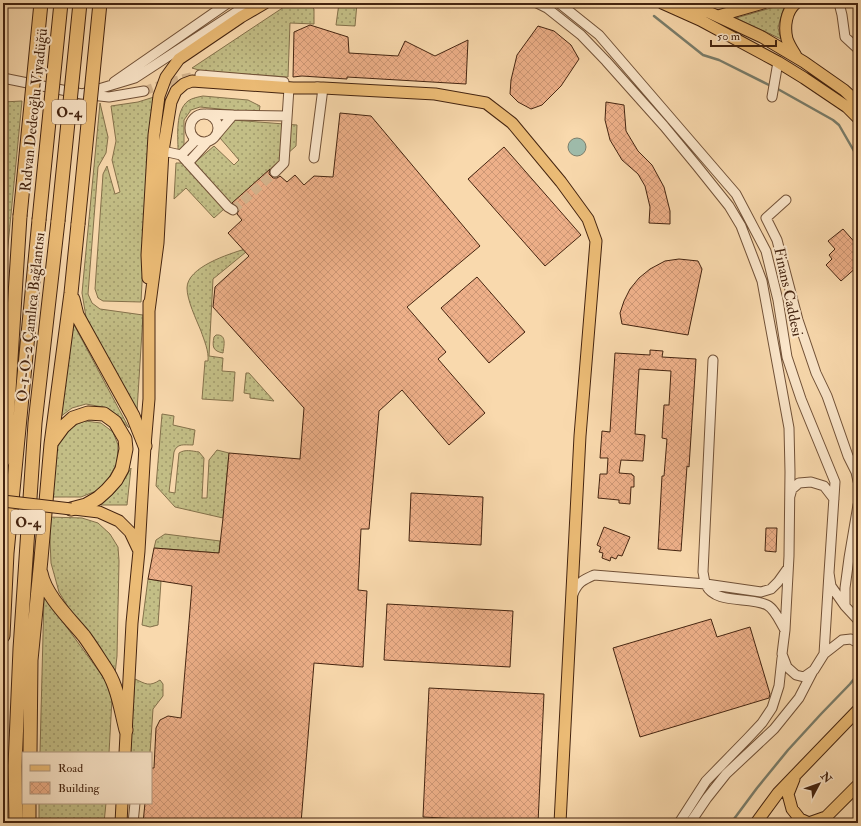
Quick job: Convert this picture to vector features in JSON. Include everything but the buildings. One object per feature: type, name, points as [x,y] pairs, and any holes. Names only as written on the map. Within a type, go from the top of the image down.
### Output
[{"type":"highway","points":[[3,461],[20,216],[41,3]]},
{"type":"highway","name":"Rıdvan Dedeoğlu Viyadüğü","points":[[39,220],[61,3]]},
{"type":"highway","name":"O-1-O-2 Çamlıca Bağlantısı","points":[[16,823],[15,766],[20,649],[34,431],[58,221],[80,3]]},
{"type":"highway","points":[[30,752],[31,660],[51,444],[71,293],[100,3]]},
{"type":"highway","name":"O-1-O-2 Çamlıca Bağlantısı","points":[[3,636],[7,553],[39,220]]},
{"type":"highway","points":[[71,293],[77,315],[133,416],[145,446]]},
{"type":"highway","points":[[3,420],[8,406]]},
{"type":"highway","points":[[51,444],[63,427],[73,418],[88,413],[104,414],[115,422],[125,439],[126,449],[122,469],[116,480],[98,498],[86,505],[71,509]]},
{"type":"highway","points":[[41,559],[41,575],[48,591],[66,616],[84,636],[116,688],[126,730]]},
{"type":"highway","points":[[29,804],[29,823]]},
{"type":"main road","points":[[124,752],[149,399],[149,311],[147,255],[154,135],[159,96],[166,77],[179,59],[265,3]]},
{"type":"main road","points":[[662,3],[700,20],[778,62],[847,107],[858,118]]},
{"type":"main road","points":[[690,3],[762,36],[844,90],[858,103]]},
{"type":"main road","points":[[718,16],[763,3]]},
{"type":"main road","points":[[796,3],[789,12],[786,24],[787,39],[796,57]]},
{"type":"main road","points":[[149,311],[158,243],[163,151],[171,102],[176,91],[184,84],[192,81],[289,88],[323,88],[435,94],[486,103],[512,123],[561,182],[588,219],[596,241],[580,436],[560,823]]},
{"type":"main road","points":[[3,502],[99,512],[119,522],[130,532],[139,551]]},
{"type":"main road","points":[[756,823],[778,793],[858,710]]},
{"type":"main road","points":[[797,773],[788,794],[792,808],[800,819],[809,823],[823,820],[858,785]]},
{"type":"main road","points":[[121,823],[122,804]]},
{"type":"street","points":[[107,86],[228,3]]},
{"type":"street","points":[[82,94],[135,78],[250,3]]},
{"type":"street","name":"Finans Caddesi","points":[[537,3],[547,8],[581,35],[606,61],[664,126],[729,206],[741,226],[762,281],[783,391],[789,428],[790,498],[785,630],[779,686],[772,708],[762,723],[706,781],[679,823]]},
{"type":"street","name":"Finans Caddesi","points":[[560,3],[599,35],[736,194],[766,251],[778,300],[787,357],[801,399],[835,482],[829,574],[831,586],[845,606],[858,620]]},
{"type":"street","points":[[839,3],[842,15],[844,37],[858,49]]},
{"type":"street","points":[[772,97],[778,62]]},
{"type":"street","points":[[200,75],[293,83],[323,88],[314,158]]},
{"type":"street","points":[[5,80],[82,94],[109,96],[144,91]]},
{"type":"street","points":[[275,172],[284,163],[289,88]]},
{"type":"street","points":[[205,114],[213,117],[216,121],[218,126],[216,136]]},
{"type":"street","points":[[208,141],[198,141],[191,135],[189,126],[197,115],[287,116]]},
{"type":"street","points":[[188,163],[208,141],[216,136],[233,115]]},
{"type":"street","points":[[181,155],[193,143],[194,138]]},
{"type":"street","points":[[163,151],[181,155],[228,207],[233,210]]},
{"type":"street","points":[[786,200],[766,218],[777,240],[798,320],[816,373],[827,396],[848,456],[856,472],[858,481]]},
{"type":"street","points":[[713,360],[703,572],[714,594],[726,598],[757,601],[768,605],[776,614],[785,630]]},
{"type":"street","points":[[790,498],[792,489],[799,483],[811,482],[824,486],[834,500]]},
{"type":"street","points":[[845,606],[845,588],[858,505]]},
{"type":"street","points":[[572,599],[577,585],[584,579],[594,575],[695,583],[761,592],[771,589],[778,582],[788,566]]},
{"type":"street","points":[[695,583],[703,572]]},
{"type":"street","points":[[824,654],[829,574]]},
{"type":"street","points":[[690,823],[726,774],[774,729],[799,698],[824,654],[842,640],[851,639],[858,643]]},
{"type":"street","points":[[782,654],[787,667],[796,675],[804,677],[814,670]]},
{"type":"street","points":[[133,823],[135,804]]},
{"type":"shaded area","points":[[290,3],[309,3],[314,9],[314,24],[290,23],[288,77],[202,71],[192,68]]},
{"type":"shaded area","points":[[339,3],[357,3],[355,26],[336,25]]},
{"type":"shaded area","points":[[785,4],[778,28],[781,39],[736,18]]},
{"type":"shaded area","points":[[203,96],[248,100],[260,106],[259,113],[200,107],[191,110],[184,120],[184,148],[178,150],[178,124],[181,111],[188,101],[193,98]]},
{"type":"shaded area","points":[[154,97],[141,302],[103,301],[98,298],[95,289],[103,174],[107,166],[115,194],[120,192],[112,160],[116,141],[111,106],[138,102]]},
{"type":"shaded area","points":[[22,101],[3,297],[3,102]]},
{"type":"shaded area","points":[[100,103],[108,137],[106,153],[98,167],[88,294],[92,303],[100,309],[143,315],[137,411],[86,317],[82,293]]},
{"type":"shaded area","points":[[233,120],[297,125],[296,146],[230,205],[193,164],[214,146],[234,165],[239,160],[220,138],[220,134]]},
{"type":"shaded area","points":[[573,138],[581,138],[586,143],[584,154],[581,156],[573,156],[568,151],[568,143]]},
{"type":"shaded area","points":[[176,163],[183,163],[224,209],[214,218],[186,188],[174,199]]},
{"type":"shaded area","points":[[245,249],[246,252],[213,279],[209,356],[223,358],[222,371],[235,372],[233,401],[202,399],[205,361],[208,361],[208,353],[204,338],[188,298],[187,288],[189,280],[201,268],[210,262]]},
{"type":"shaded area","points":[[73,323],[129,428],[118,416],[103,407],[86,404],[72,408],[60,417]]},
{"type":"shaded area","points":[[216,335],[220,335],[223,338],[223,353],[215,350],[213,346],[213,340]]},
{"type":"shaded area","points":[[246,373],[249,373],[274,401],[250,398],[250,394],[244,393]]},
{"type":"shaded area","points":[[162,414],[174,416],[173,425],[195,430],[193,445],[179,446],[175,449],[169,492],[175,493],[179,453],[186,451],[199,452],[204,458],[202,498],[207,498],[209,460],[217,450],[229,453],[223,518],[175,507],[156,486]]},
{"type":"shaded area","points":[[85,421],[101,423],[113,432],[118,445],[117,463],[107,481],[96,491],[81,497],[53,497],[55,465],[59,441],[67,431]]},
{"type":"shaded area","points":[[131,468],[127,505],[101,505],[118,488]]},
{"type":"shaded area","points":[[49,517],[82,518],[98,523],[110,534],[118,547],[117,656],[115,674],[76,620],[59,592],[51,563]]},
{"type":"shaded area","points":[[165,534],[220,541],[219,553],[154,548],[156,540]]},
{"type":"shaded area","points":[[148,579],[161,581],[158,625],[150,627],[142,625]]},
{"type":"shaded area","points":[[44,596],[106,681],[112,699],[109,752],[40,752]]},
{"type":"shaded area","points":[[135,679],[148,684],[153,684],[160,680],[163,684],[163,696],[153,709],[150,752],[130,752]]},
{"type":"shaded area","points":[[39,804],[106,804],[104,823],[39,823]]},
{"type":"waterway","points":[[654,16],[703,55],[719,60],[771,86]]},
{"type":"waterway","points":[[776,88],[833,120],[839,125],[858,158]]},
{"type":"waterway","points":[[731,823],[788,750],[858,674]]},
{"type":"tunnel","points":[[144,91],[166,83],[195,76]]},
{"type":"tunnel","points":[[233,210],[275,172]]}]
